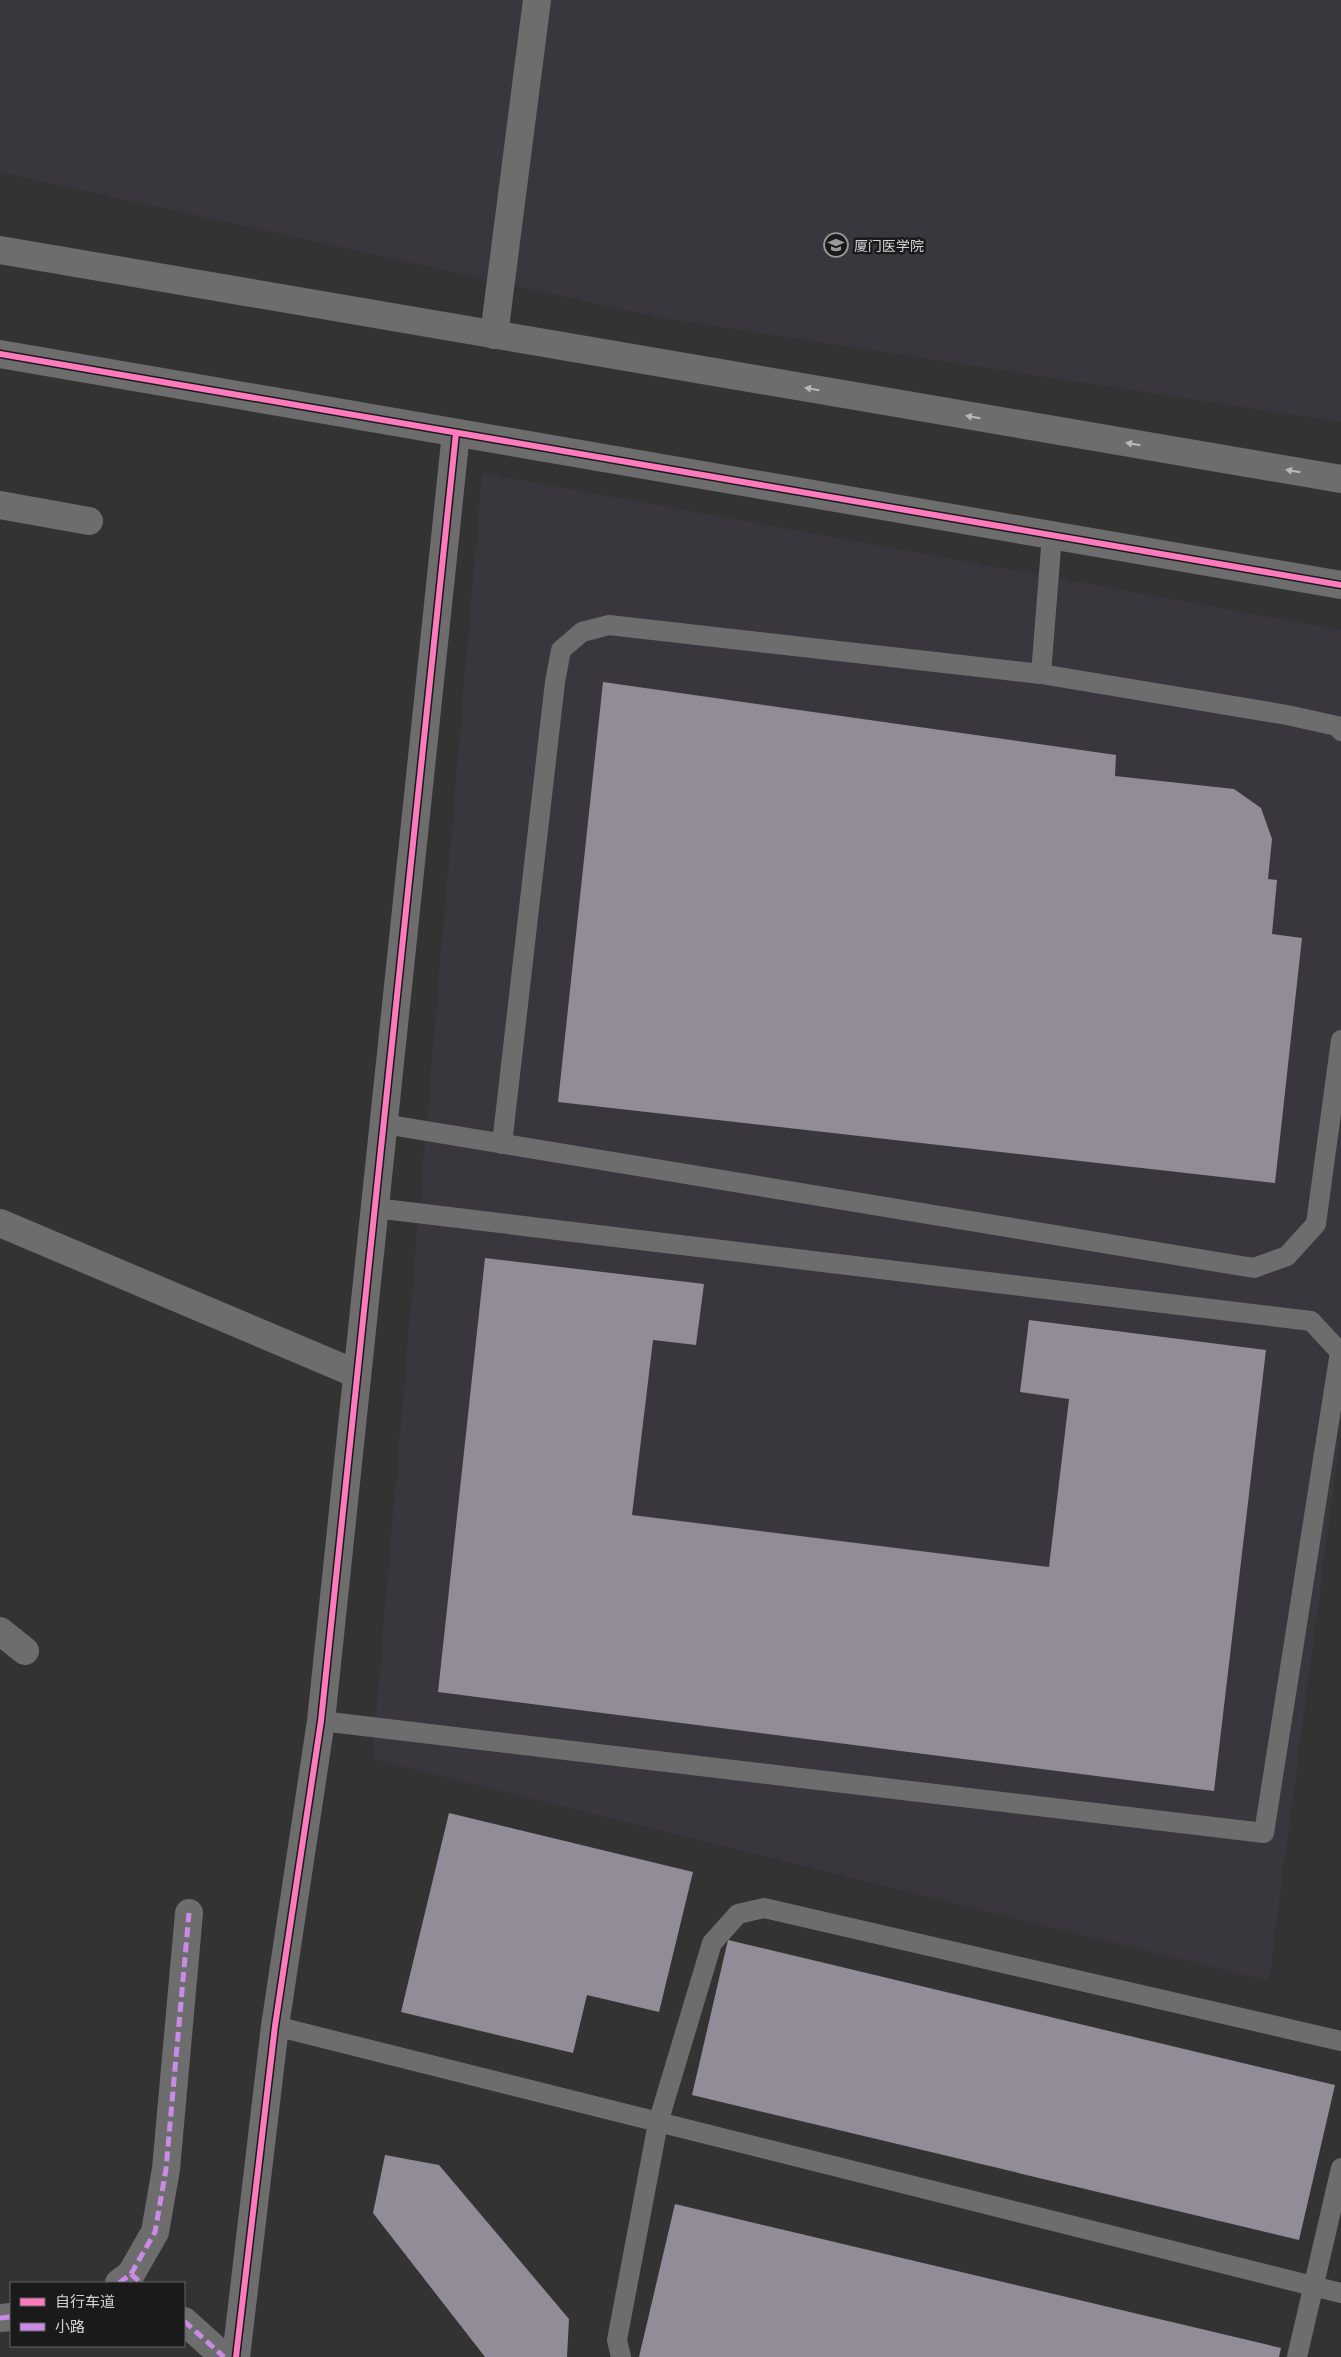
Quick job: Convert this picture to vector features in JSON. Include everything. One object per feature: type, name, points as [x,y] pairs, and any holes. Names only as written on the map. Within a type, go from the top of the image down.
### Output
[{"type":"street","points":[[494,335],[537,0]]},
{"type":"street","points":[[0,250],[1341,479]]},
{"type":"street","points":[[0,354],[1341,585]]},
{"type":"street","points":[[236,2357],[275,2026],[321,1721],[456,433]]},
{"type":"street","points":[[0,504],[89,521]]},
{"type":"street","points":[[0,1223],[357,1374]]},
{"type":"street","points":[[0,1631],[25,1651]]},
{"type":"street","points":[[130,2280],[155,2232],[166,2169],[189,1913]]},
{"type":"street","points":[[185,2322],[224,2357]]},
{"type":"lane","points":[[1041,674],[1052,535]]},
{"type":"lane","points":[[502,1144],[555,682],[562,650],[582,632],[609,625],[1041,674],[1287,715],[1337,726],[1341,731]]},
{"type":"lane","points":[[384,1124],[1254,1268],[1287,1256],[1316,1224],[1341,1040]]},
{"type":"lane","points":[[321,1721],[1264,1833],[1340,1352],[1311,1321],[375,1208]]},
{"type":"lane","points":[[621,2357],[616,2340],[658,2123],[712,1943],[738,1914],[764,1908],[1341,2041]]},
{"type":"lane","points":[[275,2026],[1341,2293]]},
{"type":"lane","points":[[1297,2357],[1341,2168]]},
{"type":"shaded area","name":"厦门医学院","points":[[0,0],[1341,0],[1341,422],[662,318],[0,172]]},
{"type":"shaded area","points":[[482,473],[1341,630],[1341,1432],[1269,1981],[372,1759]]},
{"type":"building","points":[[603,682],[1116,755],[1115,776],[1234,789],[1261,808],[1272,839],[1268,879],[1277,880],[1272,934],[1302,938],[1275,1183],[558,1102]]},
{"type":"building","points":[[485,1258],[704,1284],[696,1345],[653,1340],[632,1515],[1049,1567],[1069,1399],[1020,1392],[1029,1320],[1266,1350],[1214,1791],[438,1692]]},
{"type":"building","points":[[449,1813],[693,1872],[659,2012],[587,1995],[573,2053],[401,2012]]},
{"type":"building","points":[[728,1940],[1335,2085],[1299,2240],[692,2095]]},
{"type":"building","points":[[385,2155],[439,2165],[569,2319],[567,2357],[485,2357],[373,2213]]},
{"type":"building","points":[[675,2204],[1281,2348],[1279,2357],[639,2357]]},
{"type":"marked path","points":[[120,2282],[131,2274],[155,2232],[166,2169],[189,1913]]},
{"type":"marked path","points":[[131,2274],[140,2282]]},
{"type":"marked path","points":[[0,2318],[10,2317]]},
{"type":"marked path","points":[[185,2322],[224,2357]]},
{"type":"cycle path","points":[[0,354],[1341,585]]},
{"type":"cycle path","points":[[236,2357],[275,2026],[321,1721],[456,433]]},
{"type":"place","name":"厦门医学院","points":[[836,245]]}]
